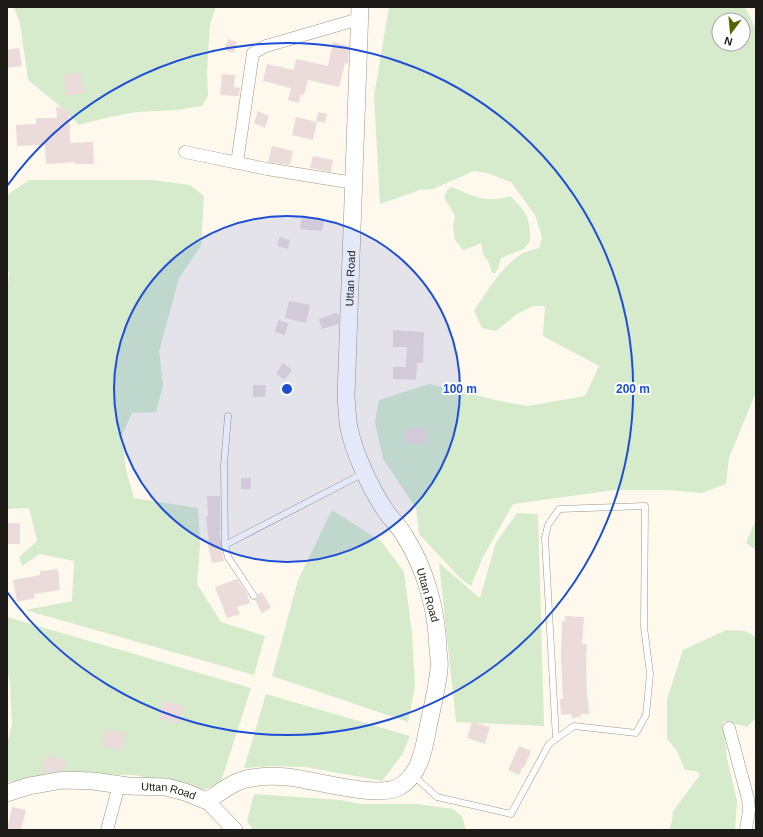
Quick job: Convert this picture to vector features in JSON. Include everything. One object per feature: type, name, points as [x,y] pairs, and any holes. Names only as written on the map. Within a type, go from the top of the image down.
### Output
[{"type":"main road","name":"Uttan Road","points":[[7,793],[29,786],[64,780],[119,785],[166,787],[185,792],[207,801],[232,784],[249,778],[262,776],[288,777],[360,790],[387,791],[399,787],[413,774],[422,756],[439,668],[437,629],[430,596],[419,563],[404,535],[385,510],[359,457],[349,428],[346,396],[359,13]]},
{"type":"street","points":[[237,162],[253,54],[266,46],[359,13]]},
{"type":"street","points":[[185,152],[354,183]]},
{"type":"street","points":[[729,728],[748,799],[749,810],[746,830]]},
{"type":"street","points":[[107,830],[119,785]]},
{"type":"street","points":[[207,801],[235,830]]},
{"type":"lane","points":[[228,416],[224,465],[226,545],[228,556],[254,596]]},
{"type":"lane","points":[[226,545],[366,472]]},
{"type":"lane","points":[[413,774],[437,797],[511,814],[549,744],[556,739],[574,726],[636,733],[646,715],[650,674],[644,627],[645,506],[559,509],[548,525],[546,538],[556,739]]},
{"type":"green space","points":[[14,7],[216,7],[210,24],[207,71],[208,96],[202,106],[177,110],[136,112],[79,125],[55,102],[28,80],[20,23]]},
{"type":"green space","points":[[389,7],[745,7],[748,12],[711,12],[711,52],[751,52],[751,19],[756,29],[756,392],[729,458],[726,484],[702,493],[669,490],[615,490],[513,504],[483,557],[471,586],[460,578],[419,534],[416,508],[383,459],[375,422],[379,400],[429,384],[527,406],[585,396],[599,366],[543,336],[545,306],[533,306],[517,314],[496,331],[482,328],[474,311],[489,288],[514,259],[523,253],[539,248],[542,237],[535,215],[511,182],[487,173],[474,171],[433,189],[420,190],[380,204],[374,96]]},
{"type":"green space","points":[[29,180],[153,180],[190,185],[204,196],[201,246],[179,278],[159,351],[163,386],[156,412],[132,413],[122,435],[126,470],[134,498],[198,508],[200,545],[197,584],[221,622],[265,636],[254,675],[25,610],[72,601],[74,561],[40,554],[22,566],[19,557],[37,541],[29,508],[7,509],[7,300],[9,272],[7,271],[7,195]]},
{"type":"green space","points":[[452,187],[473,196],[486,199],[510,196],[524,211],[530,226],[530,241],[524,249],[501,258],[498,269],[495,273],[492,273],[489,263],[483,254],[481,243],[463,250],[455,240],[453,225],[455,216],[444,197],[447,190]]},
{"type":"green space","points":[[332,510],[382,542],[404,572],[412,633],[415,686],[408,722],[272,676],[298,580]]},
{"type":"green space","points":[[517,513],[538,514],[544,726],[456,722],[439,563],[480,598],[496,542]]},
{"type":"green space","points":[[756,519],[756,550],[746,543]]},
{"type":"green space","points":[[7,617],[251,688],[220,785],[201,790],[134,775],[83,774],[7,782],[7,745],[12,724],[10,685],[7,666]]},
{"type":"green space","points":[[726,630],[745,631],[756,637],[756,718],[747,727],[723,721],[727,758],[737,801],[735,830],[669,830],[672,822],[673,811],[700,775],[696,771],[685,770],[677,751],[667,739],[667,699],[683,650]]},
{"type":"green space","points":[[266,694],[410,736],[402,755],[382,781],[306,767],[273,766],[244,768]]},
{"type":"green space","points":[[254,794],[340,800],[360,804],[417,804],[453,809],[462,816],[466,830],[253,830],[247,821]]},
{"type":"building","points":[[228,39],[237,42],[234,53],[224,50]]},
{"type":"building","points":[[333,42],[349,46],[348,64],[345,63],[339,87],[308,80],[304,95],[301,94],[299,103],[288,100],[291,88],[263,81],[267,64],[294,70],[296,59],[328,66]]},
{"type":"building","points":[[19,48],[22,66],[7,68],[7,50]]},
{"type":"building","points":[[80,72],[84,93],[67,96],[62,75]]},
{"type":"building","points":[[222,74],[235,75],[234,87],[240,88],[239,96],[220,95]]},
{"type":"building","points":[[56,107],[69,110],[70,143],[93,142],[94,164],[75,164],[75,162],[46,164],[45,145],[17,146],[16,125],[36,124],[36,118],[57,118]]},
{"type":"building","points":[[258,111],[269,116],[265,128],[254,123]]},
{"type":"building","points":[[318,112],[327,114],[325,123],[316,121]]},
{"type":"building","points":[[296,117],[317,122],[313,140],[292,135]]},
{"type":"building","points":[[272,146],[293,151],[290,165],[268,162]]},
{"type":"building","points":[[313,156],[333,160],[331,172],[310,168]]},
{"type":"building","points":[[302,216],[324,220],[322,231],[300,229]]},
{"type":"building","points":[[280,237],[290,240],[288,249],[277,246]]},
{"type":"building","points":[[289,301],[310,305],[306,323],[285,318]]},
{"type":"building","points":[[335,313],[339,314],[339,324],[322,329],[319,319]]},
{"type":"building","points":[[278,320],[288,323],[285,335],[275,332]]},
{"type":"building","points":[[393,330],[424,332],[423,363],[417,363],[416,380],[393,379],[393,367],[406,367],[407,347],[393,347]]},
{"type":"building","points":[[283,363],[292,370],[284,380],[276,373]]},
{"type":"building","points":[[253,385],[266,385],[265,397],[253,397]]},
{"type":"building","points":[[407,427],[428,430],[426,445],[405,442]]},
{"type":"building","points":[[241,478],[251,478],[251,489],[241,489]]},
{"type":"building","points":[[207,496],[220,496],[219,531],[224,561],[212,563],[207,542],[209,542],[206,516],[208,516]]},
{"type":"building","points":[[7,523],[20,523],[20,544],[7,544]]},
{"type":"building","points":[[58,569],[60,590],[34,594],[35,598],[17,602],[13,580],[40,575],[40,571]]},
{"type":"building","points":[[237,579],[246,592],[250,603],[237,607],[240,614],[227,618],[215,587]]},
{"type":"building","points":[[262,592],[271,608],[262,613],[255,600],[258,598],[258,594]]},
{"type":"building","points":[[565,616],[584,617],[582,644],[587,644],[587,697],[589,714],[581,714],[580,717],[572,718],[571,714],[561,715],[560,699],[563,699],[561,657],[562,621],[565,621]]},
{"type":"building","points":[[163,701],[184,706],[180,724],[159,719]]},
{"type":"building","points":[[472,722],[490,727],[485,744],[467,738]]},
{"type":"building","points":[[105,729],[126,733],[122,751],[101,746]]},
{"type":"building","points":[[519,746],[531,751],[524,768],[522,767],[519,775],[508,770]]},
{"type":"building","points":[[45,755],[66,760],[64,770],[42,773]]},
{"type":"building","points":[[12,807],[26,810],[21,830],[7,830]]}]
